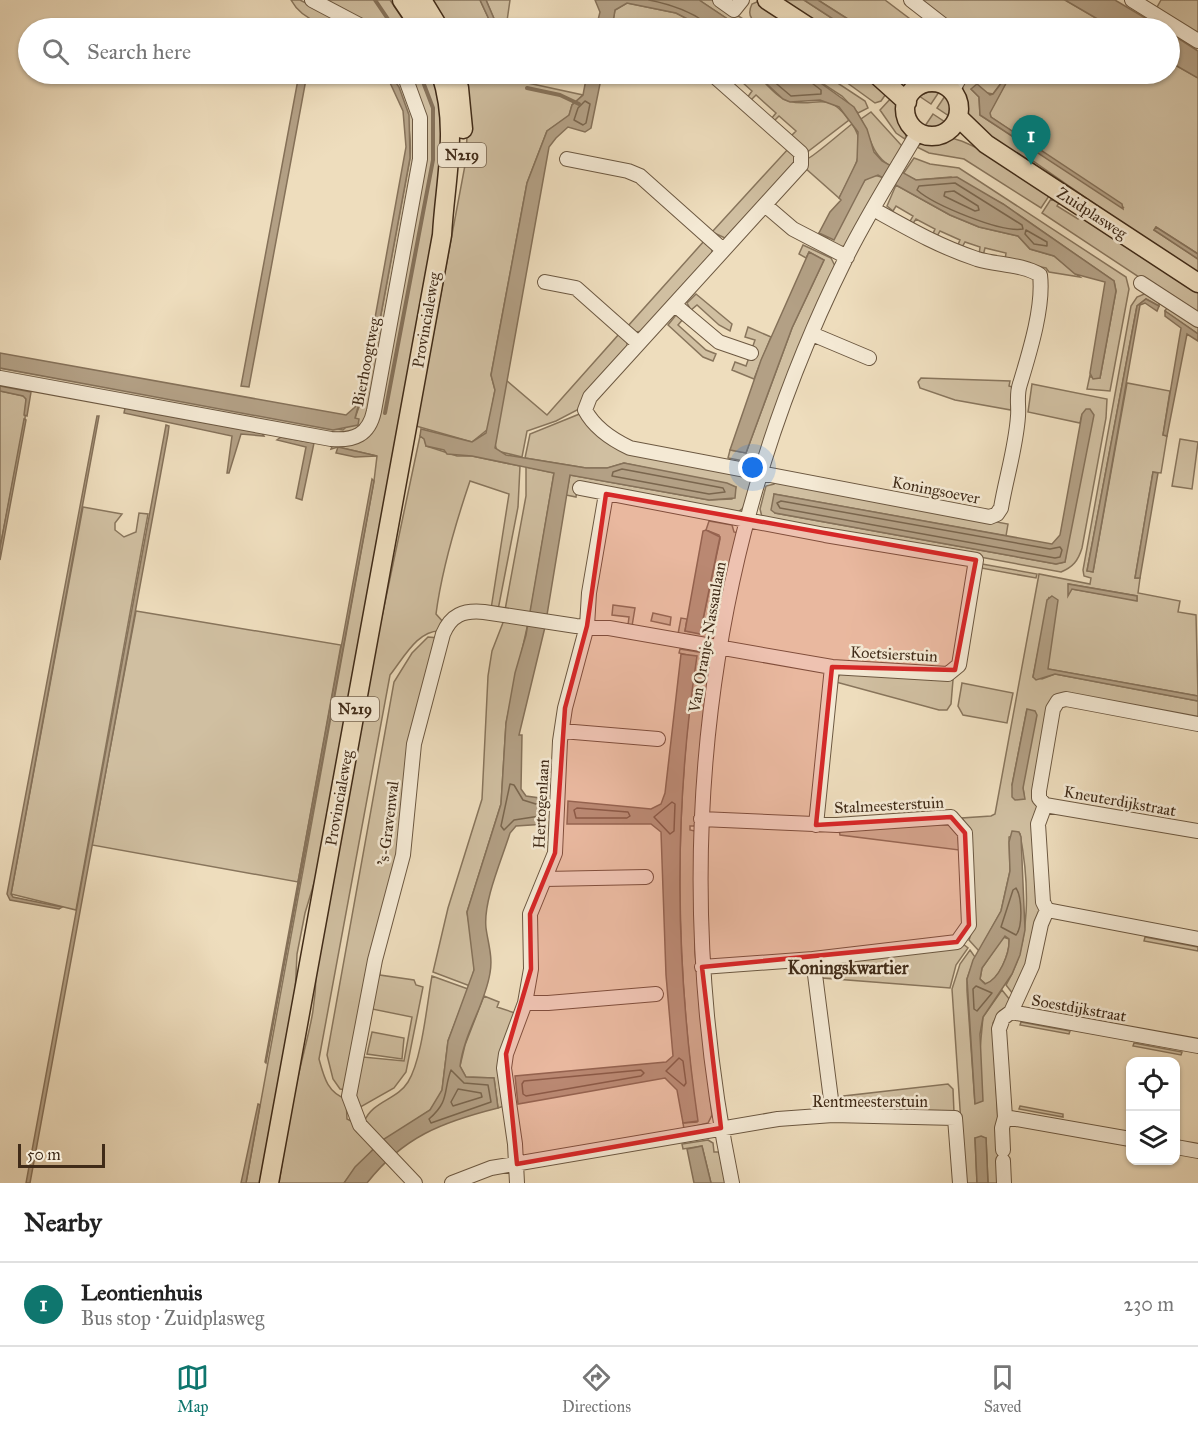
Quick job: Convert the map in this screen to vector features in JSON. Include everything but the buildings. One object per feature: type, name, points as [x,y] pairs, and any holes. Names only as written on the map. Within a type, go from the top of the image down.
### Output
[{"type":"main road","points":[[402,0],[414,18]]},
{"type":"main road","points":[[422,0],[433,18]]},
{"type":"main road","points":[[767,0],[795,18]]},
{"type":"main road","name":"Provincialeweg","points":[[268,1183],[442,235],[452,134],[444,84]]},
{"type":"main road","name":"Provincialeweg","points":[[442,235],[460,173],[463,135],[458,84]]},
{"type":"main road","points":[[893,84],[911,95]]},
{"type":"main road","points":[[897,84],[911,95]]},
{"type":"main road","points":[[927,84],[911,95],[907,119],[918,132],[934,136],[954,124],[959,104],[949,84]]},
{"type":"main road","name":"Zuidplasweg","points":[[954,124],[1198,283]]},
{"type":"street","points":[[312,0],[346,18]]},
{"type":"street","points":[[720,0],[735,10],[742,0]]},
{"type":"street","points":[[911,0],[934,18]]},
{"type":"street","points":[[1132,0],[1161,18]]},
{"type":"street","points":[[1180,30],[1198,41]]},
{"type":"street","name":"Bierhoogtweg","points":[[0,378],[331,439],[346,440],[358,437],[368,429],[375,411],[420,159],[420,117],[408,84]]},
{"type":"street","points":[[545,282],[576,288],[638,343],[675,305],[801,165],[801,153],[723,84]]},
{"type":"street","name":"Van Oranje-Nassaulaan","points":[[732,1183],[721,1128],[705,1018],[702,967],[701,819],[708,720],[718,646],[760,473],[812,334],[847,256],[918,132]]},
{"type":"street","points":[[567,159],[628,171],[640,176],[723,250]]},
{"type":"street","points":[[765,205],[793,229],[847,256]]},
{"type":"street","name":"Koningsoever","points":[[638,343],[590,397],[585,410],[590,418],[617,442],[630,448],[990,517],[999,512],[1018,416],[1020,384],[1026,367],[1041,286],[1040,275],[1033,271],[984,261],[938,245],[873,209]]},
{"type":"street","points":[[1142,283],[1198,320]]},
{"type":"street","points":[[675,305],[719,342],[751,353]]},
{"type":"street","points":[[812,334],[870,358]]},
{"type":"street","points":[[580,488],[747,519]]},
{"type":"street","name":"Hertogenlaan","points":[[517,1183],[517,1164],[504,1068],[506,1054],[525,1003],[531,969],[530,914],[555,854],[562,731],[571,681],[587,626],[590,587],[606,494]]},
{"type":"street","name":"Koetsierstuin","points":[[587,626],[718,646],[832,667],[948,674],[955,670],[958,665],[976,560],[747,519]]},
{"type":"street","name":"'s-Gravenwal","points":[[415,1183],[355,1117],[350,1096],[375,960],[403,855],[414,744],[443,634],[452,618],[470,610],[587,626]]},
{"type":"street","points":[[816,825],[832,667]]},
{"type":"street","points":[[1045,805],[1039,798],[1039,791],[1053,709],[1058,701],[1066,699],[1198,724]]},
{"type":"street","points":[[562,731],[658,739]]},
{"type":"street","name":"Kneuterdijkstraat","points":[[1047,910],[1043,902],[1038,824],[1045,805],[1198,831]]},
{"type":"street","name":"Stalmeesterstuin","points":[[701,819],[816,825],[951,817],[965,832],[969,925],[957,942],[813,960]]},
{"type":"street","points":[[545,879],[646,877]]},
{"type":"street","points":[[1011,1012],[1032,966],[1041,924],[1047,910],[1198,939]]},
{"type":"street","points":[[702,967],[813,960],[833,1115]]},
{"type":"street","points":[[525,1003],[656,994]]},
{"type":"street","name":"Soestdijkstraat","points":[[1004,1183],[1002,1128],[1005,1117],[1002,1105],[999,1029],[1003,1018],[1011,1012],[1198,1046]]},
{"type":"street","name":"Rentmeesterstuin","points":[[452,1183],[491,1168],[721,1128],[833,1115],[955,1118],[960,1183]]},
{"type":"street","points":[[1005,1117],[1126,1138]]},
{"type":"street","points":[[1180,1148],[1198,1151]]},
{"type":"highlighted area","points":[[606,494],[976,560],[955,670],[832,667],[816,825],[951,817],[965,833],[969,925],[957,942],[702,967],[721,1128],[517,1164],[506,1054],[531,969],[530,914],[555,853],[565,708],[587,626]]},
{"type":"shaded area","points":[[291,0],[300,0],[335,18],[309,18],[296,8]]},
{"type":"shaded area","points":[[323,0],[390,0],[402,18],[355,18]]},
{"type":"shaded area","points":[[430,0],[480,0],[488,18],[440,18]]},
{"type":"shaded area","points":[[486,0],[510,0],[507,18],[494,18]]},
{"type":"shaded area","points":[[699,0],[714,0],[742,18],[726,18]]},
{"type":"shaded area","points":[[780,0],[804,0],[832,18],[808,18]]},
{"type":"shaded area","points":[[818,0],[885,0],[909,18],[846,18]]},
{"type":"shaded area","points":[[920,0],[1065,0],[1096,18],[944,18]]},
{"type":"shaded area","points":[[1161,0],[1198,0],[1198,36],[1180,24],[1180,18],[1170,18],[1156,9]]},
{"type":"shaded area","points":[[759,1],[784,18],[752,18],[750,12],[752,4]]},
{"type":"shaded area","points":[[627,3],[676,13],[686,18],[614,18],[615,10]]},
{"type":"shaded area","points":[[1180,68],[1198,78],[1198,254],[1156,227],[1154,230],[1198,259],[1198,276],[1033,161],[1028,166],[995,141],[966,114],[962,105],[964,84],[1000,84],[993,94],[972,90],[979,97],[980,115],[1124,208],[991,117],[989,113],[1005,84],[1180,84]]},
{"type":"shaded area","points":[[396,84],[402,84],[414,114],[416,150],[367,416],[357,430],[342,436],[0,374],[0,368],[343,430],[355,418],[376,341],[410,158],[410,137],[400,93]]},
{"type":"shaded area","points":[[414,84],[436,84],[444,109],[436,224],[318,870],[305,913],[297,954],[295,994],[260,1183],[246,1183],[377,456],[338,447],[331,449],[333,444],[355,443],[366,438],[378,420],[426,159],[425,116]]},
{"type":"shaded area","points":[[461,84],[533,84],[583,95],[572,105],[569,116],[547,131],[527,183],[491,375],[495,390],[488,429],[472,442],[416,426],[466,160],[467,135]]},
{"type":"shaded area","points":[[744,84],[767,84],[785,99],[798,103],[827,102],[841,110],[849,120],[806,153],[790,137],[796,131],[779,116],[773,122],[771,119],[776,113],[756,95],[750,101],[747,98],[752,91]]},
{"type":"shaded area","points":[[823,84],[839,84],[865,101],[868,108],[858,113],[842,96]]},
{"type":"shaded area","points":[[849,84],[878,84],[888,91],[881,101],[875,103]]},
{"type":"shaded area","points":[[928,92],[939,92],[931,104],[919,96]]},
{"type":"shaded area","points":[[893,96],[903,117],[906,129],[905,139],[896,133],[880,110]]},
{"type":"shaded area","points":[[945,96],[950,104],[949,116],[937,108]]},
{"type":"shaded area","points":[[871,112],[902,146],[890,166],[875,151],[861,119]]},
{"type":"shaded area","points":[[933,114],[945,122],[935,127],[925,126]]},
{"type":"shaded area","points":[[852,124],[857,133],[859,152],[853,171],[839,198],[804,167],[807,159]]},
{"type":"shaded area","points":[[950,138],[985,153],[1047,192],[1049,196],[1041,208],[964,159],[929,153],[917,147],[924,141]]},
{"type":"shaded area","points":[[788,149],[795,157],[795,163],[725,238],[712,232]]},
{"type":"shaded area","points":[[914,158],[930,164],[959,168],[1126,277],[1129,289],[1110,391],[1087,389],[1090,375],[1100,378],[1116,291],[1114,281],[1003,204],[951,177],[916,180],[903,174]]},
{"type":"shaded area","points":[[874,175],[885,178],[847,245],[841,247],[817,237],[819,233],[828,238],[865,180]]},
{"type":"shaded area","points":[[896,185],[950,215],[979,227],[1018,236],[1030,249],[1054,256],[1080,277],[1049,272],[1046,268],[1005,260],[1006,253],[985,248],[983,256],[979,255],[980,247],[965,242],[961,249],[957,247],[960,240],[940,231],[936,238],[932,236],[935,229],[916,219],[912,225],[909,223],[913,216],[896,206],[893,211],[887,206]]},
{"type":"shaded area","points":[[1051,199],[1059,203],[1057,206],[1078,219],[1081,215],[1198,291],[1198,316],[1042,213]]},
{"type":"shaded area","points":[[705,240],[712,248],[712,255],[643,331],[636,332],[628,326]]},
{"type":"shaded area","points":[[803,245],[831,258],[836,268],[761,453],[749,462],[728,458],[730,450],[746,453],[792,328],[824,260],[809,252],[806,258],[799,254]]},
{"type":"shaded area","points":[[1149,292],[1160,298],[1159,306],[1146,299],[1137,306],[1087,571],[1093,572],[1127,383],[1170,391],[1163,435],[1167,436],[1161,473],[1153,472],[1135,578],[1140,578],[1138,593],[1180,601],[1178,612],[1196,615],[1198,696],[1048,669],[1049,597],[1033,677],[1042,679],[1055,674],[1198,701],[1198,719],[1062,694],[1039,805],[1041,910],[1034,948],[1013,994],[1006,985],[1020,950],[1026,911],[1025,872],[1020,834],[1009,837],[1010,871],[1001,911],[979,951],[969,940],[973,928],[969,831],[962,818],[995,814],[1039,574],[1090,584],[1091,578],[1084,576],[1083,570],[1131,306],[1137,297]],"holes":[[[1069,584],[1137,596],[1137,600],[1072,589]],[[1027,709],[1023,788],[1024,795],[1012,785]]]},
{"type":"shaded area","points":[[696,294],[732,324],[730,331],[719,325],[697,305],[691,310],[687,303]]},
{"type":"shaded area","points":[[1168,306],[1198,324],[1198,334],[1165,311]]},
{"type":"shaded area","points":[[676,315],[684,318],[678,325],[706,350],[716,354],[713,361],[703,357],[668,325]]},
{"type":"shaded area","points":[[748,327],[771,337],[754,379],[732,370],[735,362],[746,366],[755,340],[745,337]]},
{"type":"shaded area","points":[[620,333],[627,341],[627,347],[581,408],[556,421],[527,431],[522,457],[497,451],[495,444],[506,380],[547,415]]},
{"type":"shaded area","points":[[921,378],[1010,381],[1011,410],[955,400],[920,388],[918,382]]},
{"type":"shaded area","points":[[1032,384],[1107,399],[1106,418],[1082,548],[1072,566],[1061,572],[762,517],[760,509],[766,486],[774,484],[775,481],[1008,524],[1006,536],[774,494],[775,513],[1056,564],[1065,562],[1082,414],[1080,423],[1028,412]]},
{"type":"shaded area","points":[[0,391],[24,396],[26,399],[25,419],[0,548]]},
{"type":"shaded area","points":[[582,413],[611,444],[750,477],[751,486],[747,501],[738,512],[578,483],[576,497],[566,495],[570,475],[709,500],[732,499],[736,487],[624,463],[608,468],[586,468],[525,458],[530,434]]},
{"type":"shaded area","points":[[420,436],[425,439],[426,446],[457,456],[472,456],[520,466],[518,507],[498,610],[491,609],[509,494],[470,481],[445,563],[436,614],[444,623],[441,631],[425,635],[418,640],[390,675],[319,1059],[330,1088],[346,1099],[347,1119],[355,1123],[375,1147],[344,1183],[279,1183],[293,1098],[315,999],[316,967],[369,678]]},
{"type":"shaded area","points":[[1180,439],[1198,442],[1192,489],[1172,486]]},
{"type":"shaded area","points":[[526,467],[554,473],[530,615],[505,610],[526,496]]},
{"type":"shaded area","points":[[83,507],[122,514],[115,523],[115,530],[124,537],[136,532],[139,513],[148,514],[76,910],[11,894]]},
{"type":"shaded area","points":[[709,521],[732,525],[734,532],[738,533],[717,629],[709,639],[678,634],[681,618],[687,619],[685,631],[700,633],[720,539],[719,535],[706,530]]},
{"type":"shaded area","points":[[982,564],[1037,574],[1036,578],[981,568]]},
{"type":"shaded area","points":[[613,605],[635,608],[632,626],[628,625],[629,617],[612,615]]},
{"type":"shaded area","points":[[136,611],[341,645],[298,882],[92,845]]},
{"type":"shaded area","points":[[653,613],[671,617],[670,625],[651,621]]},
{"type":"shaded area","points":[[504,620],[528,623],[506,723],[501,804],[467,912],[474,952],[474,970],[470,986],[433,972],[448,908],[482,799],[488,676],[492,651]]},
{"type":"shaded area","points":[[428,637],[439,638],[402,840],[347,1090],[340,1089],[333,1079],[327,1055],[394,682],[412,653]]},
{"type":"shaded area","points":[[680,649],[704,653],[708,657],[708,664],[711,665],[701,743],[695,826],[690,826],[690,830],[695,831],[695,953],[712,1115],[708,1123],[684,1129],[683,1123],[697,1122],[685,1004],[680,890],[684,775],[696,657],[679,653]]},
{"type":"shaded area","points":[[849,672],[953,680],[951,704],[947,710],[939,710],[836,682],[840,674]]},
{"type":"shaded area","points":[[962,683],[1013,693],[1007,723],[963,715],[958,706]]},
{"type":"shaded area","points":[[951,824],[958,831],[959,850],[840,835],[839,830]]},
{"type":"shaded area","points":[[1003,937],[1009,939],[1006,958],[999,972],[986,984],[980,979],[982,968]]},
{"type":"shaded area","points":[[1145,937],[1198,947],[1198,951],[1144,941]]},
{"type":"shaded area","points":[[963,944],[968,948],[956,965],[950,988],[822,978],[821,971],[826,963]]},
{"type":"shaded area","points":[[970,950],[975,957],[967,979],[967,991],[975,1104],[983,1017],[1002,990],[1010,1000],[1009,1006],[1000,1011],[993,1023],[1001,1183],[988,1183],[986,1138],[975,1138],[977,1183],[965,1183],[952,989],[960,964]]},
{"type":"shaded area","points":[[380,966],[380,975],[414,980],[416,985],[423,987],[406,1072],[394,1088],[357,1109],[353,1097],[363,1057],[404,1061],[412,1017],[372,1009]]},
{"type":"shaded area","points":[[432,976],[468,989],[448,1041],[442,1090],[430,1110],[382,1142],[364,1122],[373,1109],[403,1088],[413,1072],[423,1031]]},
{"type":"shaded area","points":[[484,996],[499,1002],[497,1007],[515,1013],[499,1058],[504,1106],[498,1108],[494,1078],[466,1077],[460,1066],[465,1045]]},
{"type":"shaded area","points":[[1021,1022],[1070,1031],[1069,1034],[1020,1025]]},
{"type":"shaded area","points":[[372,1032],[404,1038],[402,1059],[367,1054]]},
{"type":"shaded area","points":[[1134,1043],[1182,1052],[1181,1055],[1133,1046]]},
{"type":"shaded area","points":[[948,1084],[953,1089],[954,1113],[856,1112],[855,1106],[851,1106],[850,1111],[837,1108],[835,1097]]},
{"type":"shaded area","points":[[1020,1106],[1063,1114],[1063,1117],[1019,1109]]},
{"type":"shaded area","points":[[708,1140],[713,1143],[714,1152],[719,1152],[726,1183],[711,1183],[702,1146],[683,1149],[682,1144]]},
{"type":"water","points":[[480,0],[486,0],[494,18],[488,18]]},
{"type":"water","points":[[595,0],[699,0],[726,18],[686,18],[676,13],[627,3],[615,10],[614,18],[598,18],[600,12]]},
{"type":"water","points":[[804,0],[818,0],[846,18],[832,18]]},
{"type":"water","points":[[1065,0],[1115,0],[1145,18],[1096,18]]},
{"type":"water","points":[[1180,39],[1198,51],[1198,78],[1180,68]]},
{"type":"water","points":[[297,84],[305,84],[249,387],[241,386]]},
{"type":"water","points":[[391,84],[397,84],[399,87],[409,115],[410,158],[376,341],[355,418],[359,419],[358,425],[333,430],[0,368],[0,353],[346,415],[355,407],[365,373],[406,147],[403,111]]},
{"type":"water","points":[[585,84],[600,84],[591,128],[585,132],[568,127],[549,147],[495,448],[506,455],[586,468],[607,468],[624,463],[727,483],[736,487],[735,498],[709,500],[570,475],[545,627],[519,735],[522,735],[521,789],[526,796],[547,799],[546,824],[516,826],[510,833],[487,905],[486,928],[491,956],[490,973],[460,1066],[466,1077],[494,1078],[498,1108],[459,1119],[425,1134],[395,1154],[367,1183],[344,1183],[355,1167],[384,1139],[430,1110],[442,1090],[448,1041],[474,970],[467,912],[501,804],[506,723],[515,673],[526,635],[554,473],[472,456],[447,454],[444,450],[426,446],[424,439],[420,436],[421,429],[472,442],[486,433],[495,390],[491,375],[527,183],[547,131],[569,115],[572,105],[583,95]]},
{"type":"water","points":[[767,84],[822,84],[854,107],[867,129],[874,152],[882,161],[916,180],[957,177],[1003,204],[1114,281],[1116,291],[1100,378],[1093,379],[1090,373],[1105,282],[1075,274],[1054,256],[1030,249],[1018,236],[979,227],[950,215],[878,175],[865,180],[834,240],[819,233],[830,212],[841,200],[839,198],[857,161],[858,132],[839,107],[820,100],[790,102],[783,99]]},
{"type":"water","points":[[977,84],[990,95],[1000,84],[1006,84],[990,113],[991,117],[1122,204],[1123,209],[980,115],[979,97],[971,89]]},
{"type":"water","points":[[1156,227],[1198,254],[1198,259],[1154,230]]},
{"type":"water","points":[[809,252],[824,260],[792,328],[746,453],[730,450],[761,360]]},
{"type":"water","points":[[1146,299],[1159,306],[1157,311],[1145,303],[1140,305],[1093,572],[1087,571],[1137,306]]},
{"type":"water","points":[[1165,311],[1198,334],[1198,341],[1187,334],[1167,436],[1163,435],[1181,328],[1165,316]]},
{"type":"water","points":[[0,386],[31,392],[27,416],[24,415],[26,399],[23,396],[0,391]]},
{"type":"water","points":[[125,408],[262,433],[264,436],[241,434],[229,473],[227,473],[232,436],[124,413]]},
{"type":"water","points":[[1086,409],[1090,409],[1094,415],[1065,562],[1056,564],[775,513],[771,510],[774,494],[1052,544],[1060,535],[1082,414]]},
{"type":"water","points":[[97,416],[99,416],[11,894],[13,897],[62,907],[59,909],[10,900],[7,894]]},
{"type":"water","points":[[24,419],[26,420],[0,560],[0,548]]},
{"type":"water","points":[[166,425],[169,426],[168,434],[30,1183],[26,1183]]},
{"type":"water","points":[[281,437],[314,443],[302,500],[296,498],[306,447],[277,440]]},
{"type":"water","points":[[338,447],[377,456],[355,457],[336,453]]},
{"type":"water","points":[[1153,472],[1158,473],[1140,578],[1135,578]]},
{"type":"water","points":[[372,479],[374,481],[266,1063],[265,1062]]},
{"type":"water","points":[[706,530],[720,537],[700,634],[685,631],[703,531]]},
{"type":"water","points":[[1068,584],[1137,596],[1137,601],[1072,589],[1068,596]]},
{"type":"water","points":[[1052,596],[1058,600],[1048,669],[1198,696],[1198,701],[1055,674],[1036,680],[1033,677],[1047,600]]},
{"type":"water","points":[[681,654],[697,656],[684,773],[680,888],[685,1004],[698,1121],[683,1123],[677,1090],[665,1078],[518,1104],[515,1076],[666,1062],[673,1056],[666,975],[661,832],[651,824],[567,824],[568,801],[651,809],[661,804],[665,793]]},
{"type":"water","points":[[1027,709],[1035,711],[1037,715],[1023,788],[1025,799],[1015,800],[1012,797],[1012,785]]},
{"type":"water","points":[[1012,831],[1019,832],[1025,930],[1020,955],[1012,974],[983,1017],[980,1034],[983,1101],[975,1104],[967,979],[973,960],[1001,911],[1010,871],[1009,842]],"holes":[[[1005,936],[1009,939],[1003,965],[995,977],[985,984],[980,979],[982,968]]]},
{"type":"water","points":[[258,1104],[260,1105],[246,1183],[241,1183]]},
{"type":"water","points":[[981,1136],[986,1138],[988,1183],[977,1183],[975,1138]]},
{"type":"water","points":[[702,1146],[711,1183],[694,1183],[687,1149]]},
{"type":"waterway","points":[[375,0],[387,18]]},
{"type":"waterway","points":[[385,413],[433,160],[433,108],[424,84]]},
{"type":"waterway","points":[[527,88],[560,95],[579,104]]},
{"type":"place","name":"Leontienhuis","points":[[1031,165]]},
{"type":"district","name":"Koningskwartier","points":[[848,968]]}]
